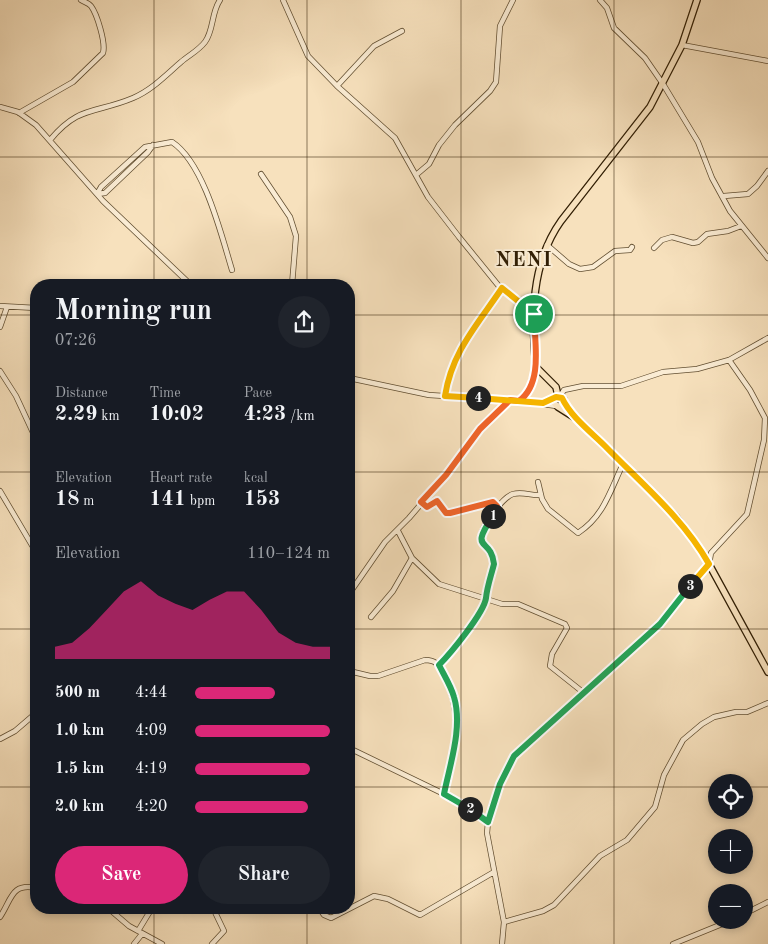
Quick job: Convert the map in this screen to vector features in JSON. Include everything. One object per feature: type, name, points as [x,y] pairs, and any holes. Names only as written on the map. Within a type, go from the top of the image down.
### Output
[{"type":"main road","points":[[697,0],[682,45],[663,84],[645,113],[561,221],[547,245],[537,278],[534,314],[536,368],[556,387],[559,398],[577,418],[676,517],[709,564],[768,672]]},
{"type":"main road","points":[[559,398],[554,403],[577,418]]},
{"type":"main road","points":[[557,406],[559,398]]},
{"type":"street","points":[[19,113],[73,82],[103,53],[105,46],[102,35],[89,2],[81,0]]},
{"type":"street","points":[[50,140],[67,121],[77,115],[132,99],[152,88],[205,41],[212,30],[213,18],[220,0]]},
{"type":"street","points":[[283,0],[308,56],[337,86],[395,138],[428,197],[502,288],[534,314]]},
{"type":"street","points":[[416,175],[429,164],[450,130],[490,91],[496,82],[500,26],[513,0]]},
{"type":"street","points":[[600,0],[607,8],[614,28],[645,58],[663,84],[698,142],[712,178],[741,226],[768,258]]},
{"type":"street","points":[[337,86],[374,46],[402,31]]},
{"type":"street","points":[[682,45],[768,61]]},
{"type":"street","points":[[0,107],[19,113],[36,124],[97,194],[185,279]]},
{"type":"street","points":[[97,194],[105,193],[153,145],[172,142],[199,176],[211,198],[232,270]]},
{"type":"street","points":[[724,196],[748,194],[757,186],[768,171]]},
{"type":"street","points":[[261,174],[290,218],[296,236],[292,279]]},
{"type":"street","points":[[654,248],[662,240],[672,237],[693,243],[698,242],[707,234],[728,231],[741,226]]},
{"type":"street","points":[[547,245],[568,264],[580,269],[593,266],[615,251],[630,250],[632,247]]},
{"type":"street","points":[[445,396],[449,373],[456,355],[502,288]]},
{"type":"street","points":[[0,306],[30,308]]},
{"type":"street","points":[[0,327],[7,307]]},
{"type":"street","points":[[543,403],[559,398],[564,390],[577,386],[621,386],[663,372],[697,369],[728,360],[768,338]]},
{"type":"street","points":[[502,944],[504,922],[487,833],[488,822],[500,784],[514,756],[668,615],[709,564],[711,553],[747,514],[766,426],[763,412],[728,360]]},
{"type":"street","points":[[519,401],[527,393],[536,368]]},
{"type":"street","points":[[0,371],[16,396],[30,425]]},
{"type":"street","points":[[355,379],[445,396],[510,400],[557,406]]},
{"type":"street","points":[[355,585],[385,542],[398,531],[446,475],[480,429],[510,400]]},
{"type":"street","points":[[538,482],[540,495],[548,509],[578,533],[592,522],[606,505],[623,464]]},
{"type":"street","points":[[0,490],[30,542]]},
{"type":"street","points":[[439,665],[473,623],[486,597],[486,590],[494,564],[482,542],[481,534],[497,506],[507,496],[516,493],[540,495]]},
{"type":"street","points":[[421,502],[427,507],[438,501],[446,513],[489,502],[493,502],[497,506]]},
{"type":"street","points":[[398,531],[412,558],[444,586],[486,597],[502,604],[518,604],[565,624],[567,628],[552,654],[550,666],[584,693]]},
{"type":"street","points":[[371,617],[393,591],[412,558]]},
{"type":"street","points":[[355,672],[378,676],[425,660],[432,660],[439,665],[455,698],[457,719],[444,794]]},
{"type":"street","points":[[504,922],[543,911],[554,905],[600,856],[631,836],[655,807],[664,776],[683,740],[702,724],[714,717],[736,712],[747,712],[768,704]]},
{"type":"street","points":[[0,738],[15,731],[30,718]]},
{"type":"street","points":[[355,751],[444,794],[488,822]]},
{"type":"street","points":[[355,906],[374,896],[388,899],[420,915],[494,872]]},
{"type":"street","points":[[0,917],[16,889],[21,886],[30,887]]},
{"type":"street","points":[[753,910],[768,902]]},
{"type":"street","points":[[116,914],[140,932],[162,944]]},
{"type":"street","points":[[134,944],[149,914]]},
{"type":"street","points":[[212,944],[224,931],[215,914]]},
{"type":"street","points":[[323,914],[331,918],[339,914]]},
{"type":"street","points":[[673,944],[710,929]]},
{"type":"district","name":"NENI","points":[[524,261]]},
{"type":"route","points":[[534,314],[521,306],[502,288],[456,355],[449,373],[445,396],[519,401],[543,403],[558,396],[562,398],[577,418],[676,517],[709,564],[660,624],[588,690],[530,739],[514,756],[505,769],[488,822],[444,794],[457,719],[455,698],[439,665],[473,623],[486,597],[485,594],[492,574],[494,560],[482,542],[481,534],[497,506],[493,502],[489,502],[476,507],[472,506],[460,511],[446,513],[437,500],[427,507],[421,502],[446,475],[491,417],[510,400],[519,401],[524,398],[532,383],[536,368],[534,314]]}]
